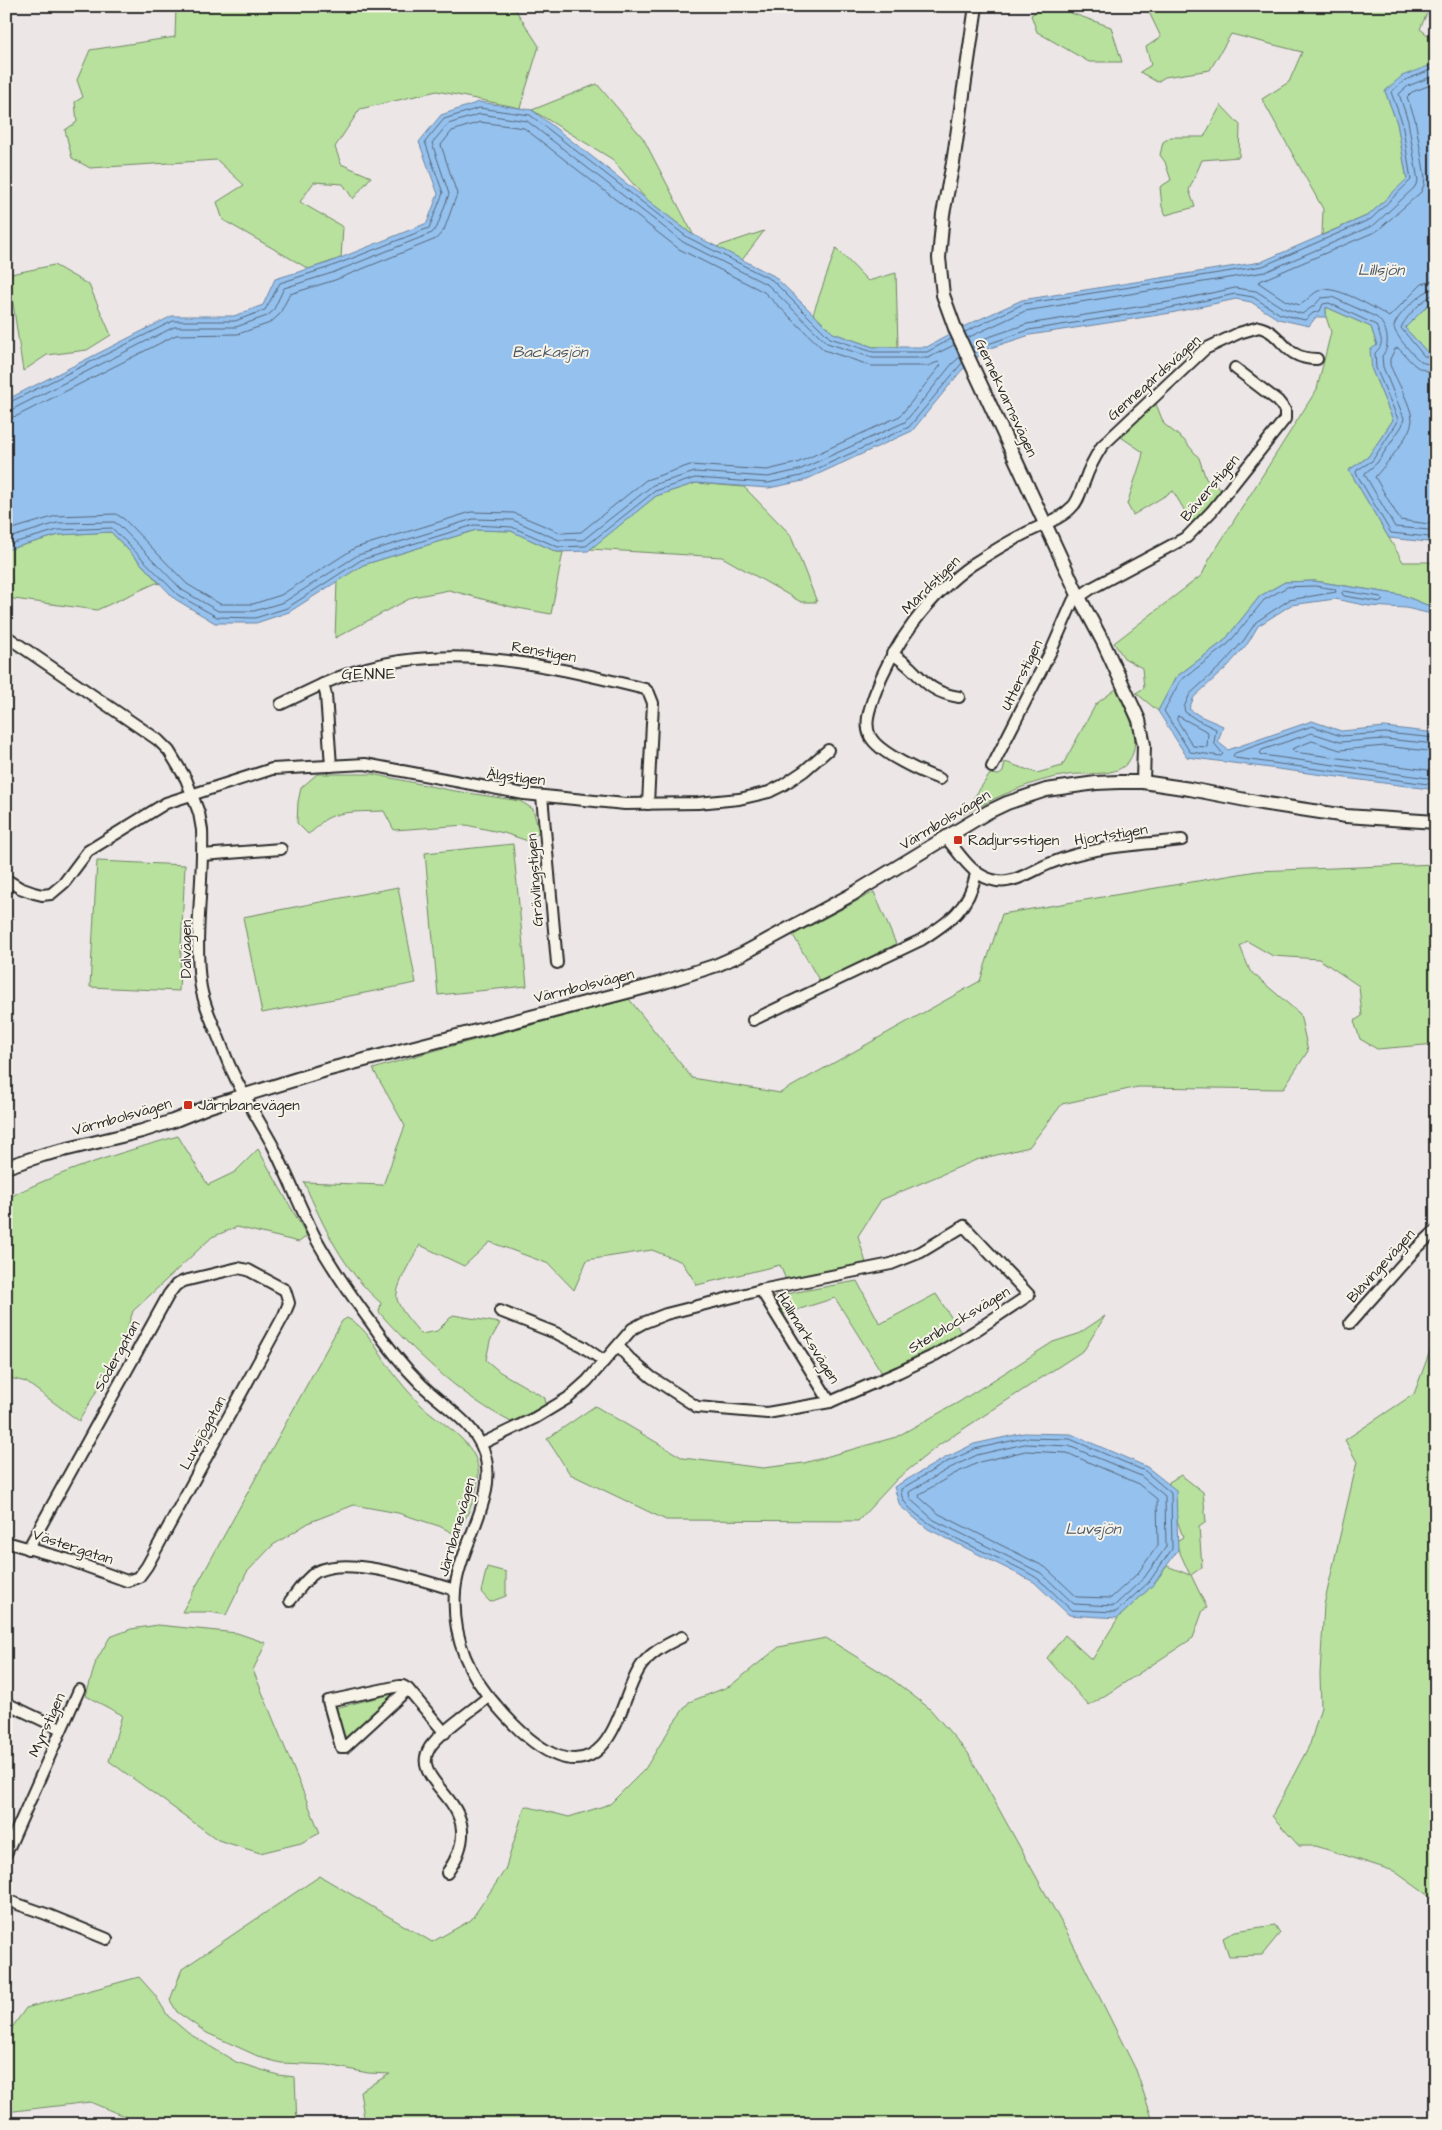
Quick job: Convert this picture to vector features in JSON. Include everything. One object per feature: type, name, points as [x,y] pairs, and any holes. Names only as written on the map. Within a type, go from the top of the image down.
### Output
[{"type":"street","name":"Gennekvarnsvägen","points":[[976,6],[953,163],[943,214],[938,258],[944,295],[956,331],[1079,597],[1096,628],[1139,720],[1144,745],[1143,782]]},
{"type":"street","name":"Gennegårdsvägen","points":[[1045,524],[1073,507],[1093,459],[1102,446],[1205,349],[1239,333],[1259,327],[1271,332],[1293,354],[1303,359],[1317,359]]},
{"type":"street","name":"Bäverstigen","points":[[1079,597],[1193,532],[1285,419],[1285,410],[1278,401],[1235,368]]},
{"type":"street","name":"Mårdstigen","points":[[940,779],[924,773],[883,749],[871,738],[868,731],[869,711],[880,677],[892,654],[918,616],[972,564],[1026,532],[1045,524]]},
{"type":"street","name":"Utterstigen","points":[[992,767],[1052,650],[1069,606],[1079,597]]},
{"type":"street","name":"Dalvägen","points":[[6,636],[147,731],[168,751],[182,772],[193,795],[202,830],[200,982],[210,1016],[233,1074],[245,1095]]},
{"type":"street","points":[[892,654],[900,658],[934,690],[945,695],[959,697]]},
{"type":"street","name":"Renstigen","points":[[281,704],[323,684],[359,670],[418,659],[459,656],[544,666],[645,689],[653,703],[648,804]]},
{"type":"street","points":[[323,684],[326,695],[331,766]]},
{"type":"street","name":"Älgstigen","points":[[193,795],[272,769],[365,764],[487,789],[542,796],[625,804],[713,802],[754,797],[783,786],[828,750]]},
{"type":"street","name":"Värmbolsvägen","points":[[6,1167],[43,1155],[142,1131],[210,1106],[334,1068],[658,984],[717,965],[772,938],[850,895],[988,812],[1006,803],[1046,790],[1096,783],[1143,782],[1346,816],[1436,822]]},
{"type":"street","points":[[7,880],[20,888],[34,893],[50,894],[58,890],[83,856],[98,843],[166,803],[193,795]]},
{"type":"street","name":"Grävlingstigen","points":[[542,796],[557,963]]},
{"type":"street","points":[[753,1020],[921,940],[951,919],[970,898],[976,874],[946,838]]},
{"type":"street","name":"Hjortstigen","points":[[976,874],[997,881],[1006,881],[1066,857],[1111,848],[1182,840]]},
{"type":"street","points":[[202,855],[281,848]]},
{"type":"street","name":"Järnbanevägen","points":[[245,1095],[276,1153],[314,1234],[336,1272],[369,1320],[406,1367],[420,1383],[464,1421],[481,1444],[487,1461],[488,1484],[455,1590],[457,1632],[462,1649],[475,1678],[488,1697],[519,1730],[546,1750],[559,1757],[574,1759],[587,1757],[599,1748],[618,1721],[638,1670],[656,1651],[682,1637]]},
{"type":"street","name":"Stenblocksvägen","points":[[481,1444],[535,1418],[568,1398],[587,1381],[632,1329],[652,1319],[760,1290],[891,1264],[920,1252],[964,1226],[1029,1295],[975,1332],[935,1355],[830,1402],[767,1413],[697,1407],[651,1377],[618,1346]]},
{"type":"street","name":"Blåvingevägen","points":[[1350,1323],[1414,1250],[1436,1230]]},
{"type":"street","name":"Södergatan","points":[[28,1549],[88,1438],[169,1294],[176,1285],[204,1275],[238,1268],[278,1285],[287,1294]]},
{"type":"street","name":"Hällmarksvägen","points":[[760,1290],[830,1402]]},
{"type":"street","name":"Luvsjögatan","points":[[131,1580],[139,1577],[147,1566],[197,1475],[284,1315],[289,1303],[287,1294]]},
{"type":"street","points":[[500,1311],[574,1342],[604,1361]]},
{"type":"street","name":"Västergatan","points":[[6,1542],[66,1559],[127,1581],[131,1580]]},
{"type":"street","points":[[290,1601],[309,1577],[328,1567],[340,1565],[386,1572],[455,1590]]},
{"type":"street","points":[[408,1689],[345,1747],[340,1747],[328,1701],[399,1686],[408,1689],[445,1733]]},
{"type":"street","name":"Myrstigen","points":[[6,1854],[79,1690]]},
{"type":"street","points":[[447,1873],[456,1861],[462,1841],[463,1824],[460,1814],[432,1780],[426,1766],[426,1756],[430,1747],[488,1697]]},
{"type":"street","points":[[6,1703],[61,1729]]},
{"type":"street","points":[[6,1900],[107,1939]]},
{"type":"green space","points":[[176,6],[519,6],[515,9],[539,46],[520,108],[437,91],[360,109],[335,147],[341,164],[371,177],[353,199],[343,184],[314,182],[300,202],[343,227],[341,258],[309,269],[223,220],[217,202],[244,185],[217,160],[90,168],[72,158],[65,130],[77,122],[75,102],[83,97],[77,80],[90,50],[175,37]]},
{"type":"green space","points":[[1044,6],[1051,6],[1111,27],[1122,62],[1089,62],[1037,32],[1031,15]]},
{"type":"green space","points":[[1146,6],[1430,6],[1420,29],[1436,41],[1436,63],[1385,91],[1397,123],[1407,180],[1369,215],[1322,235],[1323,209],[1262,99],[1289,82],[1302,52],[1231,34],[1210,70],[1165,77],[1157,82],[1140,72],[1151,65],[1146,47],[1161,37]]},
{"type":"green space","points":[[597,84],[643,138],[694,236],[646,199],[612,159],[532,110]]},
{"type":"green space","points":[[1221,105],[1240,125],[1239,157],[1202,160],[1189,190],[1195,207],[1166,215],[1162,207],[1160,187],[1171,180],[1165,162],[1160,155],[1163,142],[1171,137],[1204,137]]},
{"type":"green space","points":[[764,231],[742,260],[716,247]]},
{"type":"green space","points":[[836,248],[868,281],[896,273],[898,347],[873,347],[833,333],[813,314]]},
{"type":"green space","points":[[54,265],[89,285],[111,335],[87,350],[47,355],[23,371],[13,303],[6,299],[6,275]]},
{"type":"green space","points":[[1436,297],[1436,353],[1428,353],[1405,328]]},
{"type":"green space","points":[[1326,307],[1371,327],[1377,345],[1372,370],[1393,420],[1368,457],[1349,470],[1403,562],[1436,562],[1436,584],[1430,588],[1432,607],[1402,595],[1315,581],[1285,582],[1260,596],[1224,641],[1176,677],[1158,711],[1136,693],[1144,688],[1142,668],[1124,658],[1114,643],[1202,575],[1209,560],[1317,389],[1331,332],[1326,317]]},
{"type":"green space","points":[[1156,404],[1164,424],[1184,440],[1199,458],[1206,479],[1222,490],[1192,523],[1173,491],[1133,515],[1127,504],[1143,452],[1118,435]]},
{"type":"green space","points":[[696,483],[744,487],[790,534],[817,602],[801,602],[722,557],[590,549],[656,496]]},
{"type":"green space","points":[[476,530],[511,531],[557,552],[563,552],[551,614],[512,607],[449,590],[413,597],[335,638],[337,581],[363,565]]},
{"type":"green space","points":[[111,532],[160,584],[156,583],[97,610],[6,598],[6,550],[59,535]]},
{"type":"green space","points":[[1116,689],[1132,724],[1135,743],[1129,761],[1124,766],[1109,772],[1068,775],[1040,781],[1000,796],[962,815],[990,774],[999,775],[1003,772],[1005,762],[1037,773],[1062,766],[1096,704]]},
{"type":"green space","points":[[317,774],[372,774],[449,790],[520,801],[533,809],[539,832],[528,841],[504,833],[466,825],[394,830],[384,811],[354,812],[332,816],[308,834],[297,823],[298,802],[301,788]]},
{"type":"green space","points":[[513,844],[527,986],[438,995],[425,853]]},
{"type":"green space","points":[[97,861],[185,865],[179,991],[90,987]]},
{"type":"green space","points":[[1436,864],[1436,1044],[1377,1049],[1360,1039],[1354,1021],[1362,1016],[1359,986],[1319,959],[1273,956],[1247,941],[1240,946],[1250,971],[1300,1014],[1308,1051],[1283,1089],[1138,1087],[1062,1104],[1029,1147],[976,1160],[881,1200],[858,1236],[866,1263],[786,1280],[780,1265],[697,1285],[682,1262],[652,1250],[587,1260],[574,1290],[549,1264],[490,1242],[464,1266],[420,1245],[398,1287],[397,1299],[401,1308],[421,1334],[437,1331],[453,1315],[500,1323],[490,1341],[486,1360],[500,1372],[545,1398],[546,1405],[511,1422],[476,1401],[443,1376],[385,1319],[379,1312],[381,1303],[356,1277],[336,1247],[304,1182],[383,1185],[405,1126],[373,1069],[422,1054],[629,999],[692,1078],[780,1093],[980,981],[1002,914],[1257,871]]},
{"type":"green space","points":[[398,887],[416,983],[262,1013],[243,917]]},
{"type":"green space","points":[[874,892],[896,944],[820,982],[793,935]]},
{"type":"green space","points":[[178,1136],[208,1185],[235,1172],[258,1149],[307,1236],[299,1242],[237,1227],[212,1237],[133,1311],[120,1351],[79,1421],[26,1382],[6,1377],[6,1199],[69,1171]]},
{"type":"green space","points":[[857,1281],[880,1324],[936,1294],[962,1334],[882,1373],[835,1298],[784,1314],[775,1296]]},
{"type":"green space","points":[[1105,1316],[1084,1350],[939,1445],[897,1479],[858,1521],[666,1520],[570,1474],[547,1439],[595,1406],[683,1458],[763,1468],[804,1463],[896,1437],[959,1402],[1053,1342],[1078,1334]]},
{"type":"green space","points":[[347,1318],[366,1333],[400,1382],[421,1405],[457,1434],[474,1455],[477,1464],[477,1485],[471,1507],[457,1535],[439,1526],[398,1513],[354,1505],[310,1522],[273,1545],[247,1572],[226,1615],[210,1612],[182,1612],[342,1321]]},
{"type":"green space","points":[[1436,1335],[1436,1901],[1394,1871],[1316,1846],[1299,1846],[1272,1816],[1310,1744],[1321,1707],[1320,1674],[1324,1605],[1357,1462],[1345,1440],[1414,1394]]},
{"type":"green space","points":[[1181,1475],[1203,1492],[1206,1522],[1199,1527],[1202,1567],[1191,1575],[1207,1608],[1203,1610],[1193,1638],[1089,1706],[1047,1658],[1065,1635],[1092,1660],[1118,1618],[1153,1585],[1167,1566],[1190,1575],[1175,1542],[1183,1537],[1177,1520],[1167,1505],[1169,1482]]},
{"type":"green space","points":[[487,1567],[506,1572],[506,1596],[490,1602],[481,1592]]},
{"type":"green space","points":[[158,1625],[237,1633],[266,1643],[253,1670],[320,1833],[301,1843],[260,1853],[218,1840],[109,1761],[122,1715],[86,1696],[96,1661],[110,1637],[131,1629]]},
{"type":"green space","points":[[826,1638],[889,1677],[929,1708],[968,1753],[1070,1938],[1136,2070],[1154,2124],[365,2124],[360,2091],[390,2074],[368,2073],[328,2065],[281,2063],[262,2058],[207,2033],[177,2012],[170,2000],[182,1969],[320,1876],[432,1942],[471,1920],[505,1870],[525,1806],[569,1817],[610,1804],[645,1769],[674,1722],[689,1702],[730,1686],[779,1647]]},
{"type":"green space","points":[[396,1693],[346,1738],[342,1736],[335,1708]]},
{"type":"green space","points":[[1275,1925],[1280,1933],[1262,1955],[1229,1956],[1223,1938],[1235,1931]]},
{"type":"green space","points":[[139,1977],[155,1995],[168,2016],[188,2033],[236,2062],[278,2075],[295,2077],[297,2124],[143,2124],[90,2102],[6,2112],[6,2036],[26,2008]]},
{"type":"green space","points":[[1377,2116],[1380,2124],[1329,2124]]},
{"type":"water","name":"Backasjön","points":[[1436,63],[1436,297],[1405,328],[1428,353],[1436,353],[1436,553],[1428,542],[1389,538],[1349,470],[1368,457],[1393,420],[1372,370],[1370,350],[1377,345],[1371,327],[1326,307],[1326,317],[1316,317],[1309,326],[1278,319],[1251,302],[1236,299],[1171,313],[1030,335],[987,349],[961,371],[912,431],[803,481],[769,488],[696,483],[656,496],[588,551],[557,552],[511,531],[476,530],[363,565],[289,612],[256,623],[215,623],[175,599],[111,532],[59,535],[6,550],[6,400],[172,316],[234,316],[263,305],[275,279],[328,263],[427,223],[438,194],[419,142],[441,115],[479,102],[532,110],[690,233],[774,276],[833,333],[873,347],[927,347],[967,325],[1022,300],[1261,262],[1369,215],[1407,179],[1397,123],[1385,91],[1402,76]]},
{"type":"water","points":[[1314,581],[1402,595],[1432,607],[1436,600],[1436,615],[1406,608],[1369,606],[1335,599],[1291,605],[1258,626],[1248,643],[1227,667],[1194,697],[1189,709],[1223,726],[1218,742],[1228,750],[1312,721],[1341,731],[1385,727],[1436,733],[1436,788],[1429,789],[1187,757],[1158,711],[1176,677],[1224,641],[1260,596],[1285,582]]},
{"type":"water","name":"Luvsjön","points":[[1024,1433],[1071,1434],[1147,1467],[1176,1490],[1178,1550],[1153,1585],[1118,1618],[1069,1615],[1034,1582],[928,1529],[900,1506],[894,1487],[974,1444]]},
{"type":"place","name":"Rådjursstigen","points":[[958,840]]},
{"type":"place","name":"Järnbanevägen","points":[[188,1105]]},
{"type":"district","name":"GENNE","points":[[369,674]]},
{"type":"water label","name":"Lillsjön","points":[[1381,270]]}]
